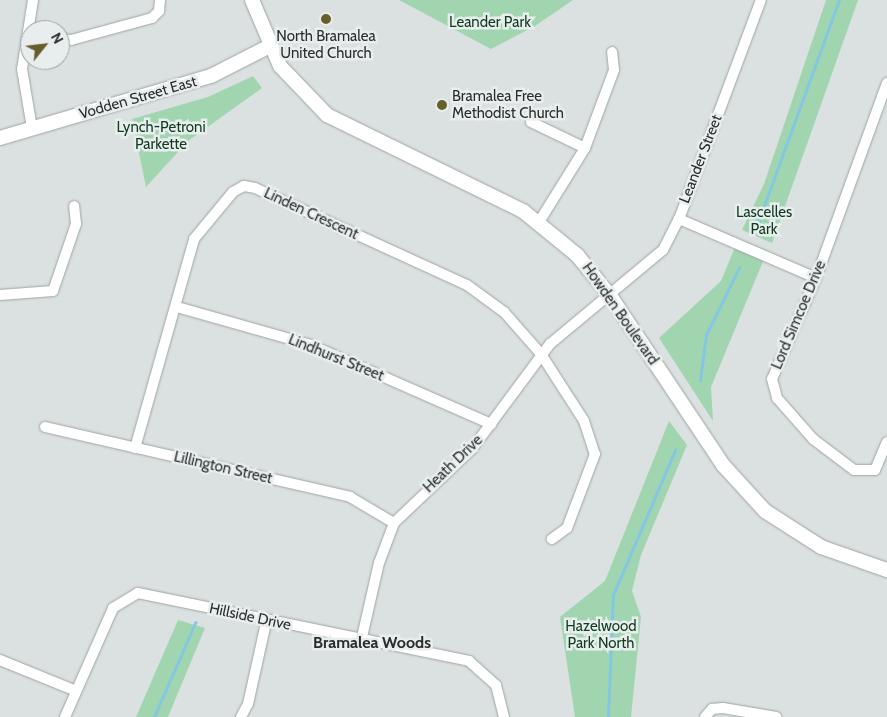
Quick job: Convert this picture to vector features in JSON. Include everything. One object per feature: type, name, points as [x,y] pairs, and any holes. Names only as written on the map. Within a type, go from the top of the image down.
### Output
[{"type":"street","points":[[30,20],[33,0]]},
{"type":"street","points":[[70,40],[152,18],[159,11],[160,0]]},
{"type":"street","name":"Howden Boulevard","points":[[252,0],[270,46],[290,78],[327,116],[365,138],[501,198],[539,222],[577,255],[611,297],[724,466],[748,494],[803,538],[887,570]]},
{"type":"street","name":"Leander Street","points":[[611,297],[663,250],[679,219],[761,0]]},
{"type":"street","name":"Vodden Street East","points":[[0,138],[211,76],[270,46]]},
{"type":"street","points":[[539,222],[585,148],[614,70],[612,52]]},
{"type":"street","points":[[25,70],[23,96],[32,128]]},
{"type":"street","name":"Lord Simcoe Drive","points":[[887,83],[816,278],[772,379],[777,398],[813,439],[854,470],[875,470],[887,442]]},
{"type":"street","points":[[531,122],[585,148]]},
{"type":"street","name":"Linden Crescent","points":[[135,448],[194,239],[233,192],[244,186],[467,285],[504,312],[541,354]]},
{"type":"street","points":[[0,295],[53,291],[76,224],[74,206]]},
{"type":"street","points":[[679,219],[816,278]]},
{"type":"street","name":"Heath Drive","points":[[362,637],[379,563],[394,523],[491,424],[541,354],[611,297]]},
{"type":"street","name":"Lindhurst Street","points":[[176,306],[311,345],[491,424]]},
{"type":"street","points":[[541,354],[584,421],[595,454],[567,528],[552,539]]},
{"type":"street","name":"Lillington Street","points":[[45,427],[350,497],[394,523]]},
{"type":"street","name":"Hillside Drive","points":[[65,717],[113,608],[138,593],[266,622],[362,637],[469,661],[496,685],[504,717]]},
{"type":"street","points":[[241,717],[248,704],[266,622]]},
{"type":"street","points":[[0,660],[76,691]]},
{"type":"street","points":[[705,717],[712,709],[723,708],[776,717]]},
{"type":"green space","name":"Leander Park","points":[[399,0],[573,0],[535,26],[491,49]]},
{"type":"green space","name":"Lascelles Park","points":[[826,0],[858,0],[772,243],[742,230],[764,184]]},
{"type":"green space","name":"Lynch-Petroni Parkette","points":[[253,76],[262,88],[188,141],[146,187],[132,119],[208,97]]},
{"type":"green space","points":[[735,247],[764,259],[711,387],[713,421],[659,338],[721,281]]},
{"type":"green space","name":"Hazelwood Park North","points":[[669,421],[687,445],[641,555],[632,591],[641,617],[631,717],[575,717],[560,617],[605,581]]},
{"type":"green space","points":[[178,620],[205,628],[168,717],[136,717]]},
{"type":"waterway","points":[[756,228],[839,0]]},
{"type":"waterway","points":[[700,381],[706,335],[739,268]]},
{"type":"waterway","points":[[608,717],[613,595],[675,450]]},
{"type":"waterway","points":[[154,717],[195,623]]},
{"type":"place","name":"North Bramalea United Church","points":[[326,19]]},
{"type":"place","name":"Bramalea Free Methodist Church","points":[[442,105]]},
{"type":"district","name":"Bramalea Woods","points":[[372,643]]}]
